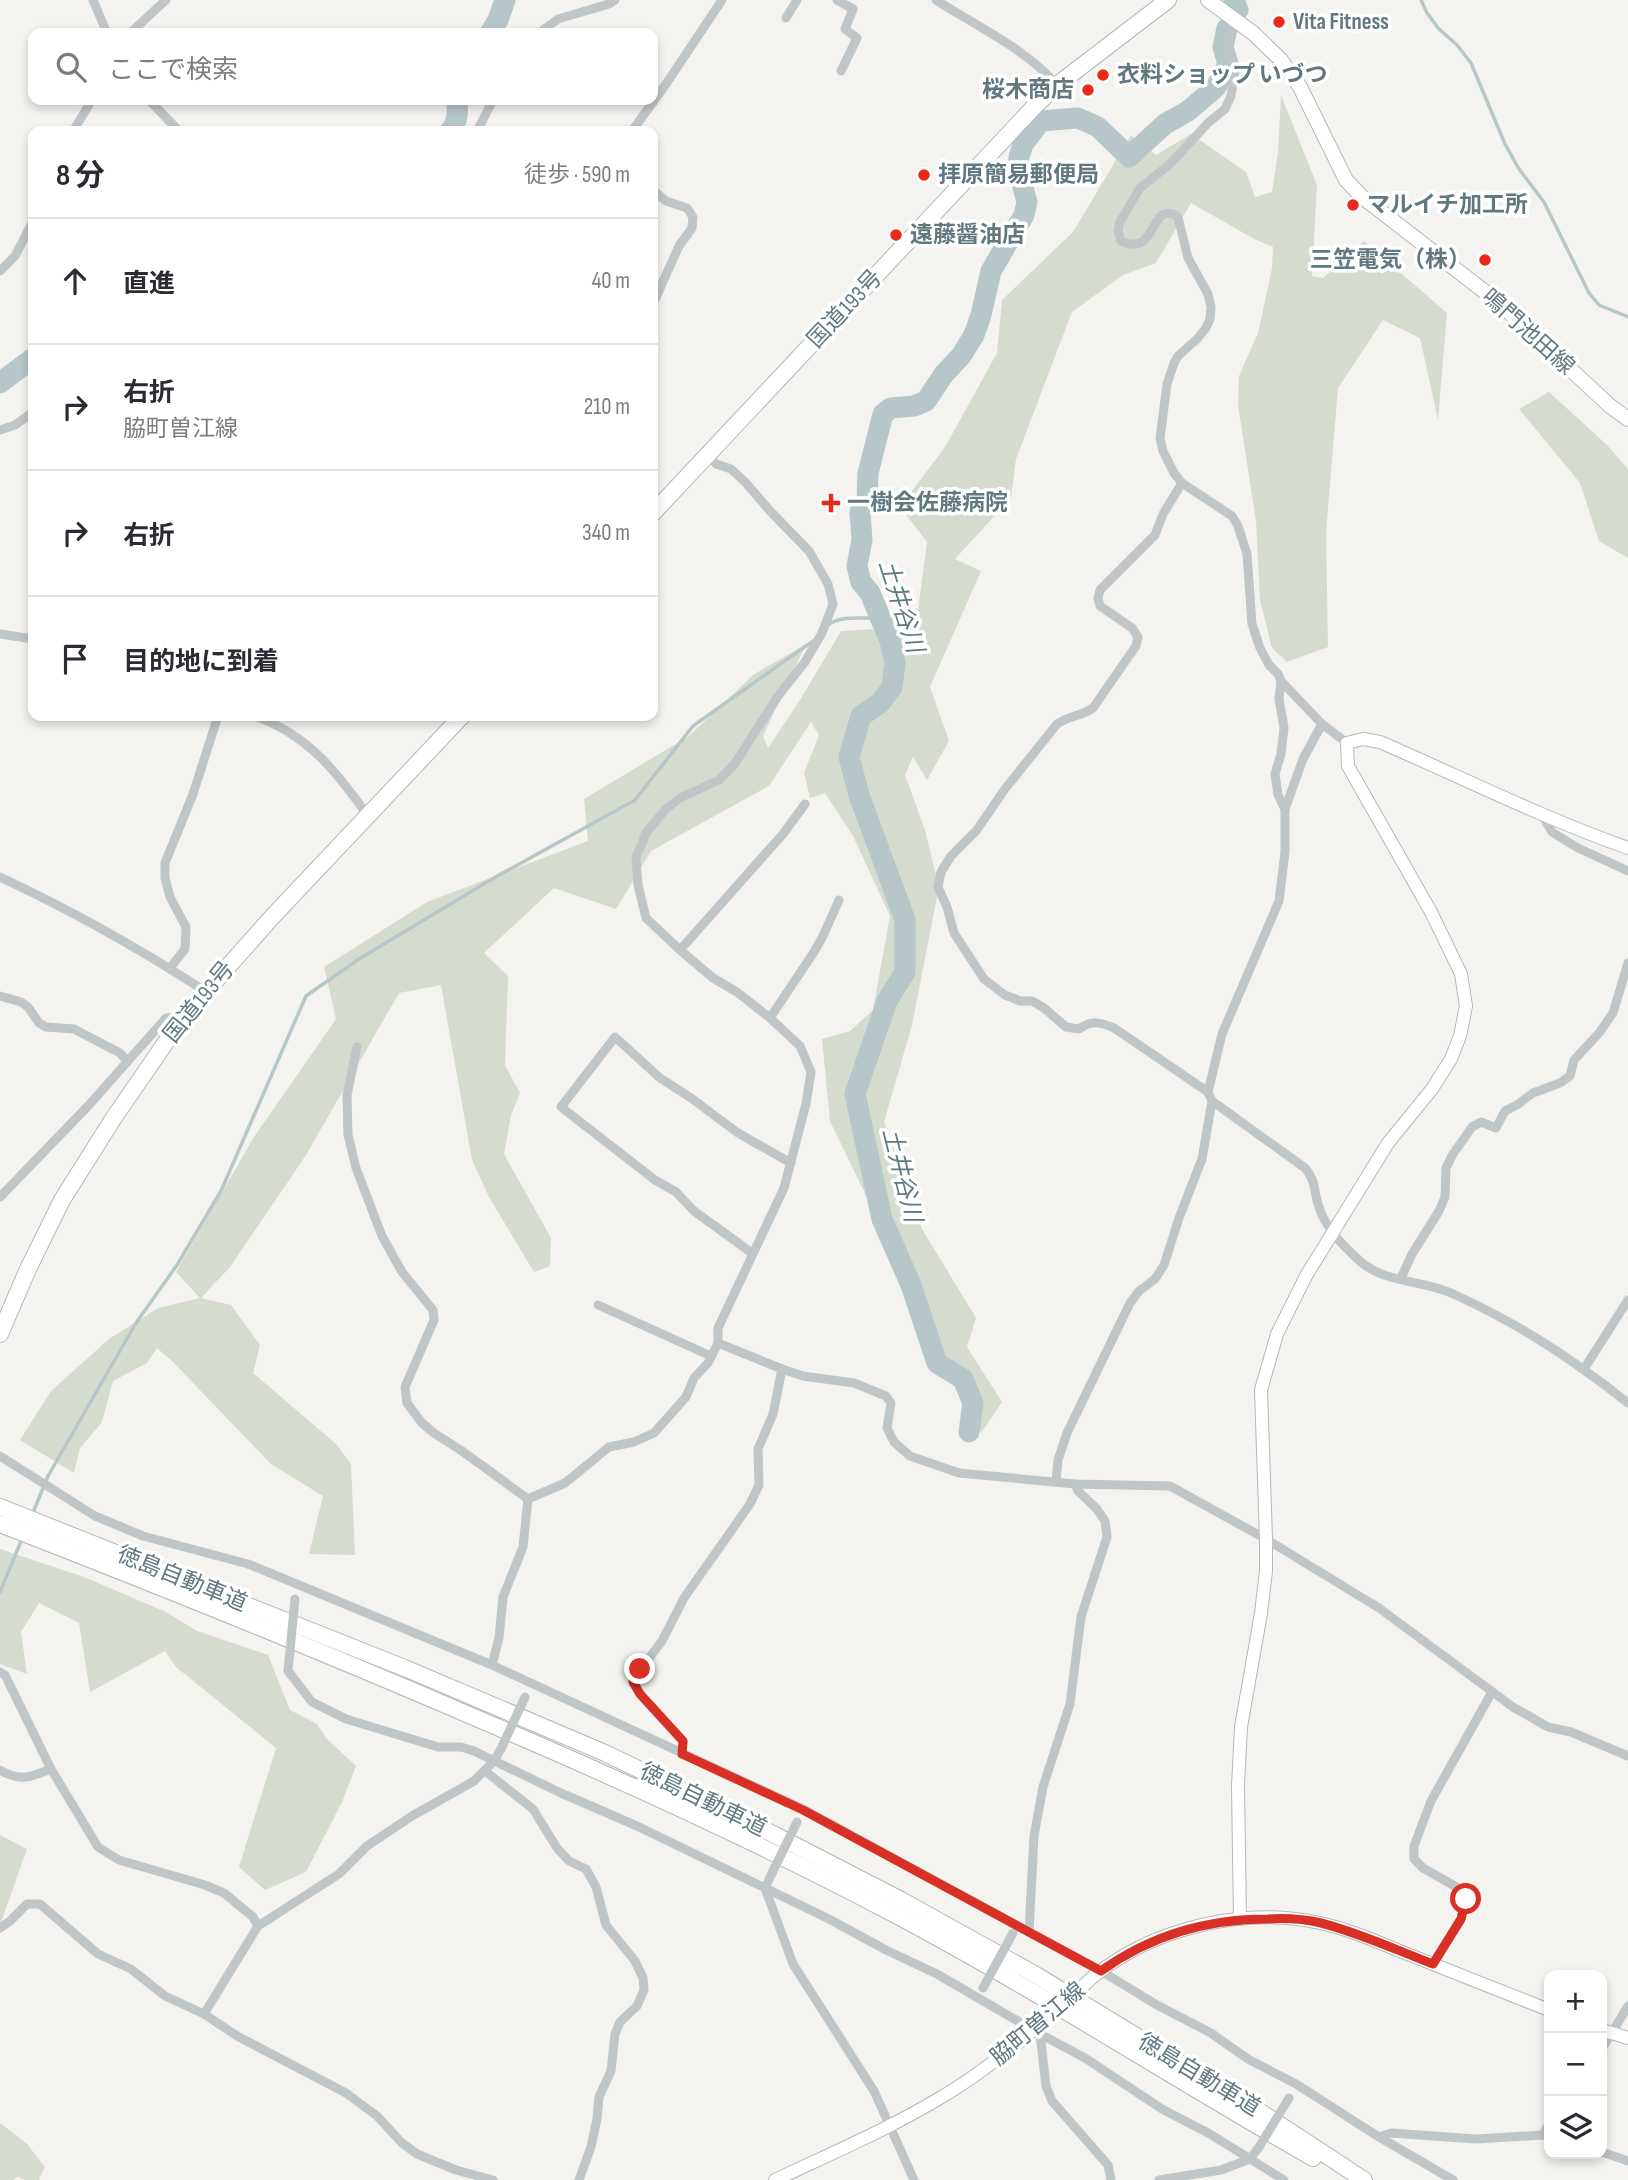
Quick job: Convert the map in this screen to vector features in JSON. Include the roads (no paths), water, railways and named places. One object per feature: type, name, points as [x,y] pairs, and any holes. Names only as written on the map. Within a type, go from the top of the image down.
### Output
[{"type":"highway","name":"国道193号","points":[[658,508],[1025,116],[1057,85],[1168,0]]},
{"type":"highway","name":"国道193号","points":[[0,1334],[62,1200],[113,1119],[184,1016],[457,721]]},
{"type":"highway","name":"徳島自動車道","points":[[0,1506],[407,1669],[568,1738],[773,1834],[901,1900],[1036,1975],[1262,2113],[1364,2180]]},
{"type":"highway","name":"徳島自動車道","points":[[0,1524],[400,1685],[598,1770],[766,1849],[894,1914],[1016,1982],[1351,2180]]},
{"type":"highway","points":[[0,1534],[135,1577]]},
{"type":"main road","name":"鳴門池田線","points":[[1209,0],[1253,33],[1281,60],[1300,88],[1346,180],[1362,196],[1498,302],[1628,419]]},
{"type":"street","points":[[93,0],[105,28]]},
{"type":"street","points":[[135,28],[166,0]]},
{"type":"street","points":[[546,28],[558,19],[609,4],[614,0]]},
{"type":"street","points":[[658,95],[722,0]]},
{"type":"street","points":[[786,18],[797,0]]},
{"type":"street","points":[[837,0],[853,9],[845,29],[857,38],[841,71]]},
{"type":"street","points":[[936,0],[1003,42],[1048,74],[1057,85]]},
{"type":"street","points":[[1234,20],[1227,44],[1235,72],[1231,96],[1225,109],[1209,122],[1170,164],[1140,188],[1124,212],[1118,230],[1121,241],[1137,245],[1146,240],[1163,214],[1178,217],[1188,258],[1208,294],[1211,307],[1206,328],[1178,356],[1167,384],[1160,439],[1163,451],[1182,483],[1232,516],[1238,526],[1247,554],[1252,624],[1269,665],[1322,724],[1347,743]]},
{"type":"street","points":[[77,126],[89,105]]},
{"type":"street","points":[[154,105],[174,126]]},
{"type":"street","points":[[480,126],[490,105]]},
{"type":"street","points":[[636,126],[651,105]]},
{"type":"street","points":[[658,194],[666,201],[687,208],[692,217],[692,228],[679,246],[658,293]]},
{"type":"street","points":[[0,271],[15,256],[28,231]]},
{"type":"street","points":[[0,430],[15,425],[28,416]]},
{"type":"street","points":[[528,1499],[565,1483],[609,1447],[634,1442],[654,1433],[686,1396],[694,1378],[718,1343],[718,1328],[784,1188],[806,1104],[811,1072],[800,1046],[737,992],[713,978],[646,918],[638,885],[636,858],[646,833],[666,809],[680,798],[719,780],[734,765],[778,696],[805,662],[822,633],[833,604],[828,584],[809,551],[746,483],[731,469],[716,464],[708,456]]},
{"type":"street","points":[[1182,483],[1163,514],[1155,535],[1100,590],[1100,606],[1132,628],[1138,637],[1136,646],[1093,708],[1084,714],[1065,718],[1057,724],[1005,789],[976,831],[951,856],[941,873],[938,887],[954,933],[984,979],[1006,995],[1020,1001],[1032,1001],[1066,1027],[1079,1029],[1088,1023],[1100,1022],[1114,1028],[1305,1168],[1312,1176],[1319,1210],[1332,1231],[1352,1254],[1373,1271],[1442,1289],[1514,1324],[1584,1368],[1628,1403]]},
{"type":"street","points":[[0,634],[28,638]]},
{"type":"street","points":[[1281,681],[1279,699],[1284,728],[1275,774],[1278,795],[1284,808]]},
{"type":"street","points":[[170,968],[186,949],[186,927],[170,897],[165,878],[165,863],[194,794],[216,721]]},
{"type":"street","points":[[270,721],[316,751],[342,779],[368,816]]},
{"type":"street","points":[[1056,1482],[1058,1460],[1067,1433],[1130,1303],[1139,1291],[1155,1279],[1164,1265],[1202,1159],[1222,1034],[1279,901],[1285,852],[1284,808],[1303,759],[1322,724]]},
{"type":"street","points":[[1347,743],[1363,739],[1380,743],[1542,815],[1628,848]]},
{"type":"street","points":[[1240,1919],[1238,1786],[1241,1727],[1266,1571],[1261,1390],[1277,1334],[1306,1276],[1388,1143],[1432,1089],[1451,1059],[1460,1036],[1466,1006],[1461,974],[1431,912],[1348,766],[1347,743]]},
{"type":"street","points":[[680,950],[783,834],[805,804]]},
{"type":"street","points":[[1542,815],[1552,832],[1578,848],[1628,871]]},
{"type":"street","points":[[0,877],[71,910],[205,991]]},
{"type":"street","points":[[769,1018],[823,936],[838,900]]},
{"type":"street","points":[[1401,1278],[1445,1197],[1446,1168],[1472,1127],[1481,1122],[1496,1128],[1505,1111],[1533,1093],[1560,1083],[1570,1076],[1574,1060],[1600,1033],[1613,1013],[1628,963]]},
{"type":"street","points":[[0,996],[21,1002],[39,1023],[46,1027],[74,1029],[120,1053],[127,1060]]},
{"type":"street","points":[[0,1197],[89,1105],[166,1018],[184,1016]]},
{"type":"street","points":[[752,1253],[694,1211],[676,1192],[655,1180],[561,1107],[615,1037],[660,1079],[738,1133],[791,1163]]},
{"type":"street","points":[[358,1047],[347,1095],[348,1135],[356,1168],[382,1236],[402,1272],[433,1310],[434,1321],[405,1387],[407,1404],[434,1433],[528,1499]]},
{"type":"street","points":[[1584,1368],[1628,1300]]},
{"type":"street","points":[[598,1305],[711,1356]]},
{"type":"street","points":[[718,1343],[803,1376],[854,1383],[886,1396],[891,1403],[887,1428],[894,1442],[910,1456],[959,1473],[1075,1484],[1170,1486],[1266,1539],[1379,1608],[1513,1707],[1548,1727],[1571,1732],[1628,1756]]},
{"type":"street","points":[[682,1754],[683,1741],[640,1694],[633,1682],[662,1641],[684,1598],[755,1494],[759,1485],[758,1449],[773,1414],[782,1369]]},
{"type":"street","points":[[0,1456],[95,1516],[143,1536],[248,1564],[492,1665],[803,1810],[1015,1929],[1029,1932],[1097,1974],[1211,2033],[1248,2059],[1296,2084],[1453,2180]]},
{"type":"street","points":[[1029,1932],[1034,1836],[1041,1799],[1070,1704],[1082,1617],[1107,1537],[1105,1521],[1075,1484]]},
{"type":"street","points":[[492,1665],[499,1638],[503,1597],[523,1547],[528,1499]]},
{"type":"street","points":[[298,1585],[288,1671],[312,1702],[346,1719],[438,1747],[461,1747],[494,1761],[637,1826],[937,1974],[980,1992],[1037,2031],[1085,2058],[1163,2109],[1284,2180]]},
{"type":"street","points":[[0,1672],[5,1675],[51,1769],[98,1847],[119,1860],[224,1892],[253,1917],[258,1926]]},
{"type":"street","points":[[204,2014],[258,1926],[340,1874],[367,1846],[412,1816],[474,1781],[485,1771],[502,1749],[532,1682]]},
{"type":"street","points":[[1433,1964],[1461,1919],[1466,1899],[1460,1889],[1423,1868],[1414,1859],[1414,1846],[1431,1801],[1492,1692]]},
{"type":"street","points":[[0,1770],[9,1775],[27,1778],[51,1769]]},
{"type":"street","points":[[485,1771],[533,1809],[557,1848],[569,1861],[586,1869],[596,1887],[607,1925],[635,1961],[643,1978],[644,1990],[637,2006],[620,2022],[615,2034],[611,2071],[599,2097],[591,2147],[579,2180]]},
{"type":"street","points":[[803,1810],[765,1888],[793,1964],[874,2091],[914,2180]]},
{"type":"street","points":[[0,1928],[10,1922],[27,1904],[40,1904],[98,1954],[131,1969],[164,1996],[204,2014],[237,2036],[346,2093],[377,2116],[416,2154],[456,2170],[493,2180]]},
{"type":"street","name":"脇町曽江線","points":[[775,2180],[946,2095],[1037,2031],[1097,1974],[1125,1954],[1167,1935],[1205,1924],[1240,1919],[1283,1919],[1319,1923],[1355,1933],[1544,2008]]},
{"type":"street","points":[[980,1992],[1015,1929]]},
{"type":"street","points":[[1607,2031],[1628,2006]]},
{"type":"street","points":[[1037,2031],[1046,2087],[1052,2101],[1108,2165],[1111,2180]]},
{"type":"street","points":[[1607,2032],[1628,2038]]},
{"type":"street","points":[[1158,2180],[1221,2170],[1250,2159],[1296,2084]]},
{"type":"street","points":[[1379,2137],[1391,2133],[1476,2139],[1544,2136]]},
{"type":"street","points":[[1607,2154],[1628,2161]]},
{"type":"waterway","points":[[493,28],[505,0]]},
{"type":"waterway","name":"土井谷川","points":[[1234,0],[1238,10],[1234,14]]},
{"type":"waterway","points":[[1421,0],[1439,29],[1457,45],[1471,63],[1505,144],[1519,169],[1544,202],[1589,293],[1599,305],[1628,317]]},
{"type":"waterway","name":"土井谷川","points":[[969,1432],[973,1403],[963,1379],[937,1363],[911,1285],[882,1219],[855,1094],[887,1001],[905,972],[905,920],[859,795],[849,757],[861,716],[880,703],[892,687],[895,663],[890,641],[870,593],[861,582],[857,566],[862,540],[860,512],[867,499],[868,473],[883,414],[891,408],[914,406],[926,401],[974,335],[991,271],[1024,215],[1027,202],[1018,169],[1023,144],[1041,121],[1078,118],[1098,127],[1129,157],[1165,124],[1188,111],[1216,87],[1228,64],[1223,47],[1227,28]]},
{"type":"waterway","points":[[454,126],[457,105]]},
{"type":"waterway","points":[[0,383],[28,362]]},
{"type":"waterway","points":[[828,625],[846,618],[879,617]]},
{"type":"waterway","points":[[32,1515],[48,1476],[136,1323],[177,1265],[221,1191],[306,996],[359,959],[492,879],[635,800],[693,726],[813,641]]},
{"type":"waterway","points":[[0,1592],[22,1539]]},
{"type":"place","name":"Vita Fitness","points":[[1279,22]]},
{"type":"place","name":"衣料ショップ いづつ","points":[[1103,75]]},
{"type":"place","name":"桜木商店","points":[[1088,90]]},
{"type":"place","name":"拝原簡易郵便局","points":[[924,175]]},
{"type":"place","name":"マルイチ加工所","points":[[1353,205]]},
{"type":"place","name":"遠藤醤油店","points":[[896,235]]},
{"type":"place","name":"三笠電気（株）","points":[[1485,260]]},
{"type":"place","name":"一樹会佐藤病院","points":[[831,503]]}]
